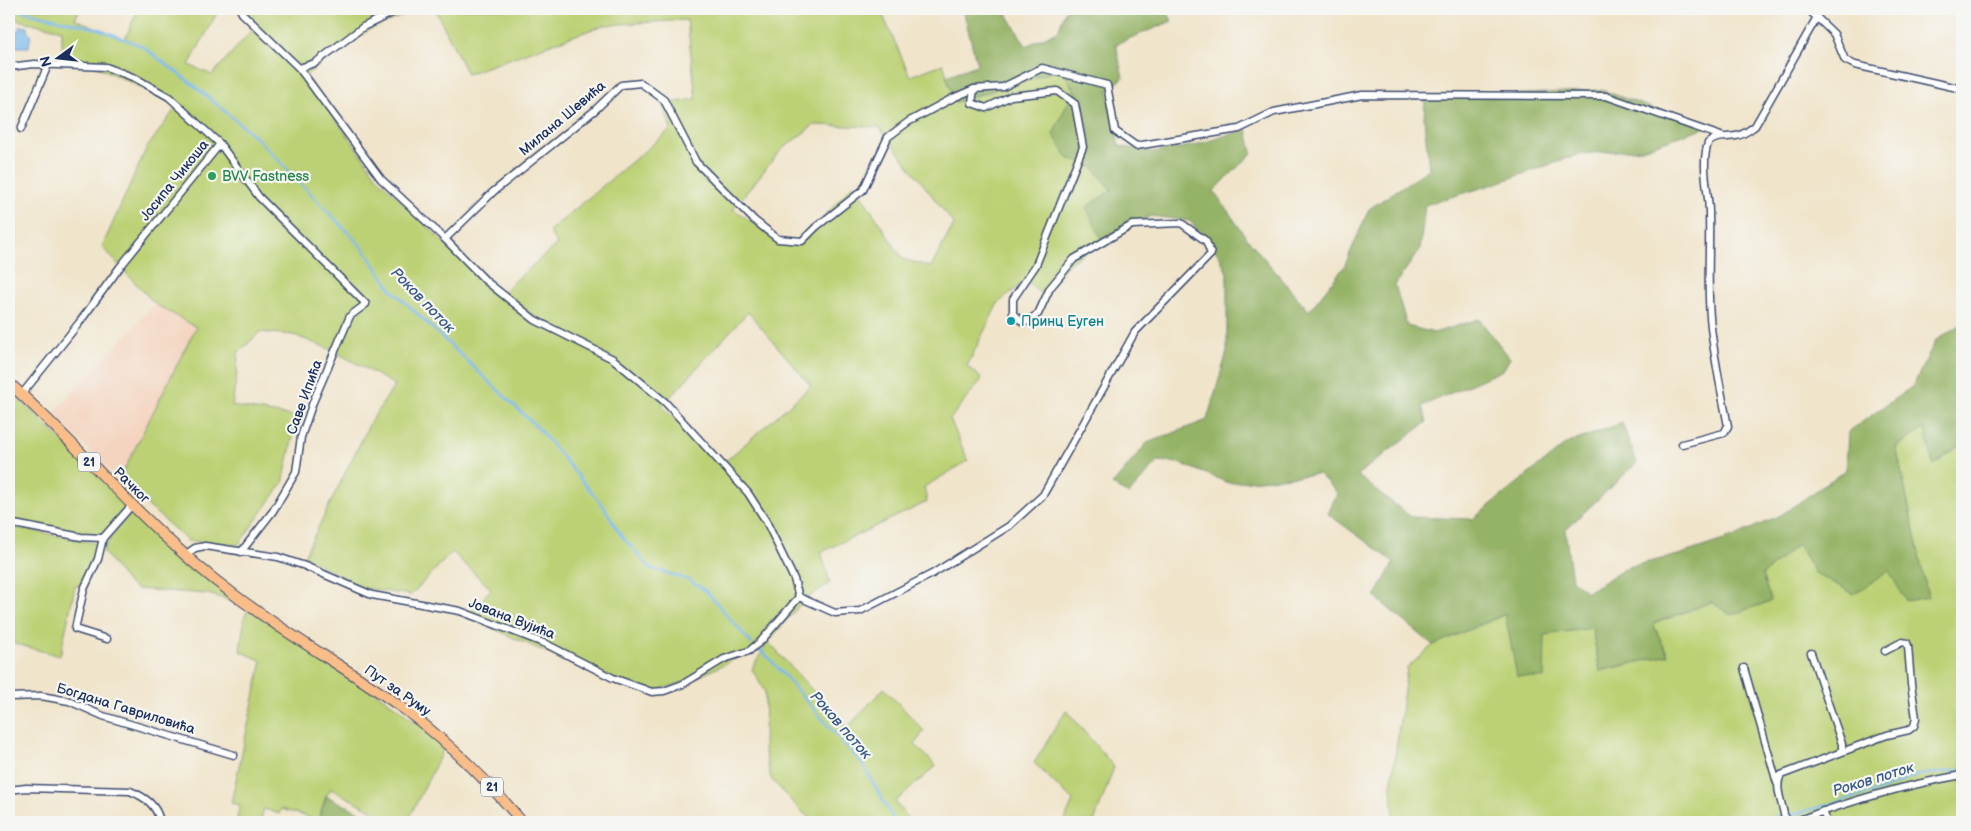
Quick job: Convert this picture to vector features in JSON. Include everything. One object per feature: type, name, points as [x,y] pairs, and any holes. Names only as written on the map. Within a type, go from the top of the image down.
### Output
[{"type":"main road","name":"Рачког","points":[[9,383],[185,555],[241,600]]},
{"type":"main road","name":"Пут за Руму","points":[[241,600],[414,717],[458,754],[490,785],[522,822]]},
{"type":"street","points":[[240,9],[298,68],[381,179],[445,239],[486,282],[535,320],[613,359],[665,402],[748,493],[766,521],[790,571],[799,597],[835,613],[860,611],[932,574],[1009,526],[1043,495],[1135,332],[1211,254],[1206,241],[1181,223],[1132,225],[1074,259],[1050,288],[1038,314],[1024,323],[1013,314],[1013,299],[1036,265],[1083,147],[1075,104],[1057,91],[1011,96],[986,108],[972,103],[974,89],[1003,86],[1042,68],[1108,85],[1115,132],[1136,146],[1239,129],[1274,112],[1362,95],[1606,96],[1720,136]]},
{"type":"street","points":[[298,68],[315,63],[363,27],[400,9]]},
{"type":"street","points":[[1808,9],[1834,34],[1844,60],[1855,65],[1962,89]]},
{"type":"street","points":[[1682,444],[1724,434],[1728,426],[1714,355],[1708,290],[1710,241],[1705,163],[1708,143],[1713,138],[1720,136],[1736,136],[1746,133],[1755,126],[1817,17]]},
{"type":"street","name":"Јосипа Чикоша","points":[[9,67],[34,64],[81,65],[106,68],[135,78],[168,97],[220,144],[120,267],[79,323],[22,394]]},
{"type":"street","points":[[21,129],[48,65]]},
{"type":"street","name":"Милана Шевића","points":[[445,239],[493,192],[594,111],[621,84],[642,83],[664,100],[696,162],[754,220],[778,239],[802,241],[816,227],[863,190],[888,137],[908,122],[974,89]]},
{"type":"street","name":"Саве Ипића","points":[[220,144],[259,197],[366,304],[350,316],[313,402],[301,437],[296,472],[273,510],[241,552]]},
{"type":"street","points":[[106,639],[75,629],[75,622],[84,589],[98,559],[103,538],[132,505]]},
{"type":"street","points":[[9,523],[81,537],[103,538]]},
{"type":"street","name":"Јована Вујића","points":[[185,555],[195,548],[205,546],[278,557],[305,566],[372,596],[460,611],[546,644],[613,678],[652,692],[664,691],[683,684],[724,659],[749,651],[761,641],[799,597]]},
{"type":"street","points":[[1777,784],[1781,775],[1785,773],[1909,730],[1915,722],[1908,646],[1902,642],[1885,651]]},
{"type":"street","points":[[1811,653],[1842,744],[1842,750],[1839,753]]},
{"type":"street","points":[[1744,668],[1777,784],[1785,822]]},
{"type":"street","name":"Богдана Гавриловића","points":[[9,697],[41,696],[68,702],[103,716],[234,755]]},
{"type":"street","points":[[1794,822],[1823,811],[1916,783],[1962,775]]},
{"type":"street","points":[[9,790],[26,788],[130,791],[140,795],[154,807],[160,822]]},
{"type":"street","points":[[1823,811],[1826,822]]},
{"type":"shaded area","points":[[155,304],[196,327],[119,480],[53,414]]},
{"type":"green space","points":[[9,9],[80,9],[75,19],[125,39],[138,9],[219,9],[189,65],[212,75],[254,28],[238,9],[420,9],[370,29],[305,76],[378,178],[498,296],[557,244],[549,231],[671,129],[663,104],[696,99],[687,20],[604,25],[467,74],[435,9],[880,9],[910,76],[943,64],[956,102],[1062,69],[1076,94],[1067,104],[1068,158],[1094,168],[1112,191],[1102,240],[1068,264],[1044,296],[1025,281],[998,303],[967,366],[982,379],[950,419],[968,461],[924,487],[927,502],[821,552],[830,583],[804,600],[768,642],[847,728],[884,688],[924,731],[915,744],[936,766],[895,802],[911,822],[815,822],[801,811],[771,779],[764,749],[765,692],[752,669],[767,643],[694,679],[651,692],[595,674],[467,617],[491,589],[452,552],[411,595],[362,588],[304,556],[371,421],[395,385],[334,351],[294,335],[260,332],[238,353],[232,406],[297,417],[283,483],[238,545],[188,541],[119,480],[196,327],[155,304],[102,247],[146,149],[178,105],[62,50],[62,30],[9,18]],"holes":[[[814,125],[879,127],[954,224],[931,267],[903,259],[854,184],[799,244],[781,242],[733,209],[781,150]],[[748,312],[811,386],[721,465],[662,406]]]},
{"type":"green space","points":[[963,9],[1004,9],[1026,46],[1058,31],[1066,9],[1166,9],[1172,21],[1116,44],[1123,78],[1108,91],[1119,146],[1154,152],[1192,146],[1247,129],[1252,153],[1214,191],[1246,237],[1309,311],[1344,267],[1369,209],[1429,169],[1424,118],[1425,99],[1601,90],[1706,127],[1642,149],[1580,154],[1491,185],[1425,205],[1420,249],[1395,285],[1407,326],[1434,333],[1479,319],[1510,358],[1503,370],[1422,406],[1427,422],[1357,475],[1411,517],[1473,519],[1566,444],[1622,423],[1637,463],[1565,530],[1572,580],[1587,592],[1628,567],[1678,555],[1733,537],[1781,515],[1846,470],[1848,432],[1913,386],[1936,340],[1962,324],[1962,445],[1933,465],[1925,428],[1896,447],[1928,597],[1906,601],[1889,571],[1854,594],[1815,573],[1798,544],[1762,575],[1771,601],[1731,615],[1711,602],[1653,624],[1668,655],[1600,671],[1592,628],[1545,635],[1544,678],[1517,676],[1505,614],[1433,645],[1375,597],[1394,562],[1328,514],[1337,493],[1319,474],[1229,483],[1179,463],[1158,461],[1129,494],[1112,485],[1147,443],[1207,420],[1227,352],[1227,273],[1219,255],[1190,221],[1151,216],[1102,240],[1086,207],[1112,190],[1094,168],[1068,158],[1053,134],[1067,104],[1076,94],[1062,69],[955,102],[946,76],[977,65]]},
{"type":"green space","points":[[9,389],[128,505],[101,538],[9,520]]},
{"type":"green space","points":[[1925,428],[1934,465],[1962,445],[1962,822],[1395,822],[1391,787],[1407,668],[1433,645],[1506,614],[1544,635],[1592,628],[1600,671],[1668,655],[1653,624],[1711,602],[1771,601],[1762,575],[1798,544],[1815,573],[1889,571],[1928,597],[1896,447]]},
{"type":"green space","points":[[134,510],[242,604],[208,594],[136,589],[131,586],[103,552],[114,532]]},
{"type":"green space","points":[[9,526],[99,544],[83,583],[75,587],[60,656],[9,642]]},
{"type":"green space","points":[[249,609],[374,691],[445,746],[407,822],[395,822],[331,789],[326,796],[318,820],[281,809],[279,814],[264,809],[260,822],[236,822],[240,805],[231,803],[262,661],[240,651],[245,615]]},
{"type":"green space","points":[[1066,710],[1114,767],[1094,822],[1064,822],[1073,801],[1034,763]]},
{"type":"green space","points":[[326,796],[381,822],[318,822]]},
{"type":"water","points":[[21,26],[28,27],[27,31],[31,34],[29,47],[9,47],[9,30],[19,31]]},
{"type":"waterway","name":"Роков поток","points":[[14,9],[99,29],[142,46],[196,87],[258,139],[362,247],[392,290],[538,428],[604,507],[620,534],[650,568],[689,580],[706,591],[752,644]]},
{"type":"waterway","name":"Роков поток","points":[[760,650],[863,765],[895,822]]},
{"type":"waterway","name":"Роков поток","points":[[1791,815],[1877,791],[1919,775],[1962,770]]},
{"type":"waterway","name":"Роков поток","points":[[1763,822],[1780,815]]},
{"type":"place","name":"BVV Fastness","points":[[212,176]]},
{"type":"place","name":"Принц Еуген","points":[[1011,321]]}]
